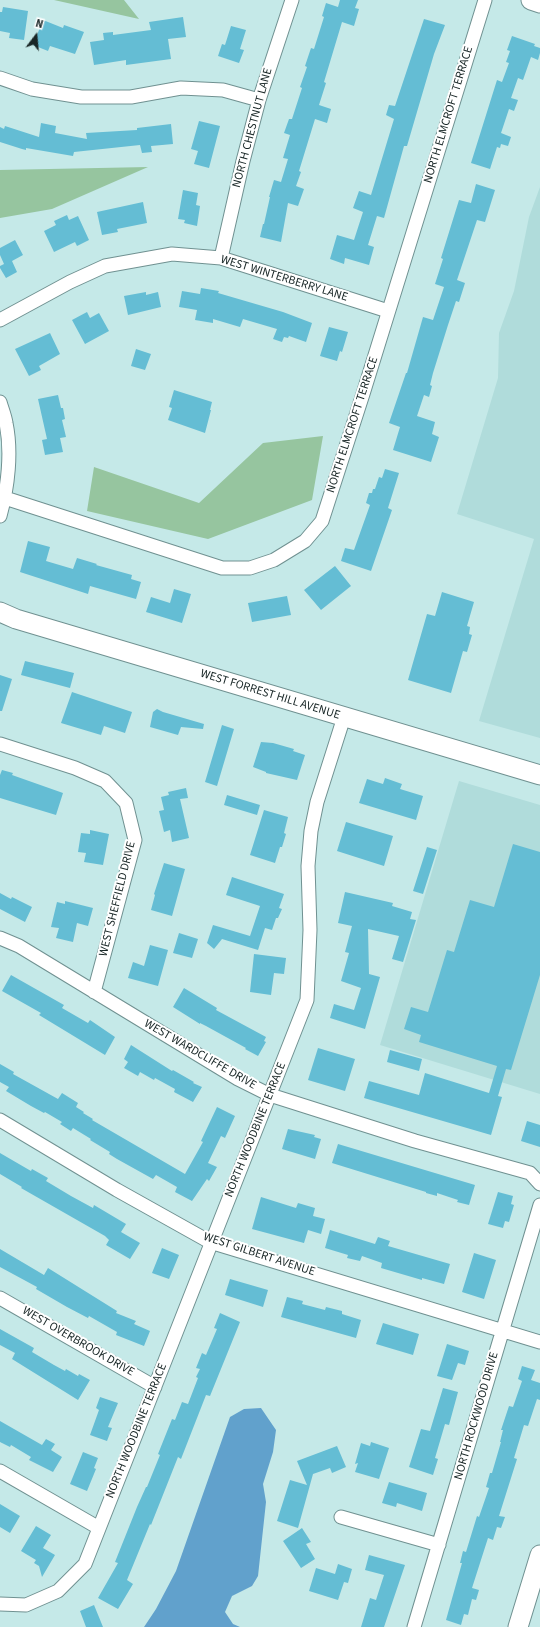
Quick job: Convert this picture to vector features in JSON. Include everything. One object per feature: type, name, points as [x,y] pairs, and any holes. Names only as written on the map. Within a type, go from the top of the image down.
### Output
[{"type":"street","name":"NORTH CHESTNUT LANE","points":[[221,258],[243,161],[259,100],[292,0]]},
{"type":"street","name":"NORTH ELMCROFT TERRACE","points":[[5,498],[222,568],[250,568],[274,560],[305,541],[322,521],[485,0]]},
{"type":"street","points":[[531,0],[540,3]]},
{"type":"street","points":[[0,78],[32,88],[81,97],[131,97],[181,88],[223,90],[259,100]]},
{"type":"street","name":"WEST WINTERBERRY LANE","points":[[0,320],[70,282],[106,266],[172,254],[221,258],[388,311]]},
{"type":"street","points":[[0,402],[6,423],[9,454],[5,498],[0,516]]},
{"type":"street","name":"WEST FORREST HILL AVENUE","points":[[5,616],[540,775]]},
{"type":"street","name":"NORTH WOODBINE TERRACE","points":[[0,1604],[26,1605],[58,1591],[85,1564],[155,1387],[210,1242],[307,1000],[310,930],[308,866],[311,831],[317,802],[344,717]]},
{"type":"street","name":"WEST SHEFFIELD DRIVE","points":[[0,744],[76,768],[106,781],[126,803],[135,840],[94,992]]},
{"type":"street","name":"WEST WARDCLIFFE DRIVE","points":[[0,938],[19,946],[238,1079],[270,1095],[415,1141],[530,1173],[540,1184]]},
{"type":"street","name":"WEST GILBERT AVENUE","points":[[0,1120],[117,1190],[210,1242],[540,1342]]},
{"type":"street","name":"NORTH ROCKWOOD DRIVE","points":[[414,1627],[540,1205]]},
{"type":"street","name":"WEST OVERBROOK DRIVE","points":[[0,1298],[155,1387]]},
{"type":"street","points":[[0,1471],[99,1528]]},
{"type":"street","points":[[341,1517],[439,1545]]},
{"type":"street","points":[[518,1627],[540,1555]]},
{"type":"shaded area","points":[[540,187],[540,738],[479,721],[534,539],[457,514],[498,378],[499,333],[514,291],[529,217]]},
{"type":"shaded area","points":[[459,781],[540,805],[540,1094],[380,1045]]},
{"type":"green space","points":[[54,0],[124,0],[139,19]]},
{"type":"green space","points":[[148,167],[52,209],[0,218],[0,170]]},
{"type":"green space","points":[[323,436],[312,500],[208,539],[87,511],[94,467],[199,503],[263,443]]},
{"type":"water","points":[[261,1408],[276,1430],[273,1452],[263,1484],[266,1502],[258,1576],[252,1586],[232,1596],[225,1612],[233,1624],[240,1627],[144,1627],[156,1609],[176,1571],[230,1417],[244,1409]]},
{"type":"building","points":[[340,0],[358,0],[355,8],[359,9],[354,26],[342,22],[324,82],[326,83],[319,105],[331,109],[327,123],[315,119],[299,171],[301,172],[296,186],[304,189],[298,206],[288,203],[281,242],[260,237],[274,180],[281,182],[288,159],[283,158],[290,135],[284,133],[289,119],[292,119],[302,88],[300,87],[307,67],[305,66],[311,48],[314,49],[324,17],[322,16],[326,3],[338,7]]},
{"type":"building","points":[[3,7],[28,11],[24,40],[9,38],[10,33],[0,31],[0,12],[2,12]]},
{"type":"building","points":[[183,17],[186,37],[168,39],[171,59],[126,65],[126,60],[94,65],[90,42],[104,40],[103,33],[113,32],[113,35],[151,30],[149,22]]},
{"type":"building","points":[[424,19],[445,25],[434,54],[407,146],[404,146],[384,218],[377,216],[368,245],[374,247],[369,265],[345,258],[344,264],[330,259],[337,235],[354,240],[363,212],[353,208],[359,191],[371,195],[394,119],[386,115],[389,105],[395,106]]},
{"type":"building","points":[[43,20],[63,28],[64,25],[84,32],[75,54],[50,46],[48,51],[33,45]]},
{"type":"building","points":[[231,26],[246,30],[240,49],[244,50],[239,63],[218,56],[222,44],[225,45]]},
{"type":"building","points":[[512,36],[535,44],[534,46],[540,48],[540,53],[538,60],[531,57],[523,80],[518,78],[511,98],[518,100],[514,111],[509,109],[501,133],[511,137],[508,146],[501,144],[500,148],[497,147],[490,169],[471,163],[497,80],[502,82],[509,63],[506,62],[510,51],[507,50]]},
{"type":"building","points":[[199,121],[220,126],[209,168],[194,164],[198,151],[191,149]]},
{"type":"building","points":[[41,123],[56,126],[55,133],[87,139],[86,133],[137,130],[137,128],[171,124],[173,144],[151,146],[152,152],[142,153],[140,145],[74,152],[73,156],[26,148],[26,150],[0,142],[0,127],[4,129],[5,126],[39,137]]},
{"type":"building","points":[[476,184],[495,190],[485,222],[477,220],[457,280],[465,283],[459,302],[456,301],[448,325],[433,373],[429,397],[424,395],[417,416],[435,422],[432,434],[439,437],[431,462],[393,450],[400,427],[389,423],[407,373],[423,317],[433,320],[444,287],[435,284],[443,259],[441,258],[459,200],[471,203]]},
{"type":"building","points":[[183,190],[198,193],[196,205],[200,206],[197,226],[184,223],[185,220],[178,219]]},
{"type":"building","points":[[143,202],[147,223],[117,229],[118,232],[102,235],[97,212]]},
{"type":"building","points":[[67,215],[69,220],[78,216],[89,240],[77,246],[75,242],[54,252],[44,231],[56,225],[54,221]]},
{"type":"building","points":[[15,240],[23,255],[12,261],[17,272],[6,278],[0,268],[0,266],[4,264],[0,255],[0,248]]},
{"type":"building","points":[[201,288],[219,291],[218,293],[283,312],[312,323],[306,342],[289,336],[288,338],[284,337],[282,342],[273,339],[277,329],[243,319],[240,327],[213,319],[213,323],[195,320],[197,310],[179,307],[182,291],[200,294]]},
{"type":"building","points":[[146,292],[146,295],[158,292],[161,307],[128,315],[124,296]]},
{"type":"building","points":[[87,312],[90,318],[99,313],[109,331],[85,344],[72,320]]},
{"type":"building","points":[[329,327],[348,332],[342,352],[340,351],[337,361],[320,356]]},
{"type":"building","points":[[50,333],[60,354],[39,366],[41,370],[29,376],[15,349]]},
{"type":"building","points":[[136,349],[151,354],[145,370],[131,366]]},
{"type":"building","points":[[174,390],[212,402],[205,433],[168,420],[172,408],[169,407]]},
{"type":"building","points":[[58,395],[65,419],[62,420],[66,437],[60,438],[63,452],[45,455],[42,440],[47,439],[38,399]]},
{"type":"building","points":[[385,469],[399,473],[388,508],[392,510],[371,571],[341,561],[345,548],[354,550],[370,505],[366,503],[369,493],[372,493],[373,489],[375,489],[379,477],[382,478]]},
{"type":"building","points":[[28,541],[50,547],[46,561],[73,569],[77,558],[132,575],[131,579],[141,582],[136,599],[90,586],[88,594],[20,572]]},
{"type":"building","points":[[335,566],[351,586],[321,610],[304,590]]},
{"type":"building","points":[[174,589],[191,594],[182,623],[146,612],[151,597],[170,603]]},
{"type":"building","points":[[442,592],[474,602],[467,626],[470,627],[469,634],[472,635],[467,652],[463,651],[451,693],[408,680],[427,614],[435,616]]},
{"type":"building","points":[[287,596],[291,615],[252,622],[248,603]]},
{"type":"building","points":[[25,661],[74,673],[70,688],[21,675]]},
{"type":"building","points":[[0,675],[12,679],[2,711],[0,711]]},
{"type":"building","points":[[72,692],[132,712],[125,733],[104,726],[101,735],[61,723]]},
{"type":"building","points":[[157,709],[204,724],[203,729],[181,727],[178,735],[150,727],[153,712]]},
{"type":"building","points":[[222,725],[234,729],[217,786],[205,782]]},
{"type":"building","points":[[261,742],[273,743],[294,749],[293,751],[305,755],[297,780],[266,773],[253,767]]},
{"type":"building","points":[[2,770],[63,793],[56,815],[0,798],[0,775]]},
{"type":"building","points":[[385,778],[402,784],[400,789],[423,796],[416,820],[359,803],[367,779],[383,784]]},
{"type":"building","points":[[186,788],[188,798],[180,799],[189,838],[172,842],[170,830],[164,832],[159,811],[164,810],[161,797],[169,795],[168,792]]},
{"type":"building","points":[[227,795],[260,805],[257,815],[224,805]]},
{"type":"building","points":[[264,810],[288,817],[284,833],[286,834],[275,863],[250,855]]},
{"type":"building","points":[[346,822],[393,836],[384,866],[337,851]]},
{"type":"building","points":[[90,830],[109,834],[103,865],[84,862],[86,853],[78,852],[81,833],[90,834]]},
{"type":"building","points":[[513,844],[540,852],[540,975],[511,1070],[506,1069],[498,1096],[502,1097],[491,1135],[364,1098],[369,1081],[419,1095],[425,1073],[489,1093],[497,1066],[419,1042],[421,1035],[404,1029],[411,1007],[428,1012],[447,950],[454,952],[470,900],[494,907]]},
{"type":"building","points":[[427,847],[437,850],[423,894],[413,891]]},
{"type":"building","points":[[164,863],[185,869],[172,916],[151,910],[154,894]]},
{"type":"building","points":[[232,877],[284,894],[279,908],[282,909],[278,918],[276,918],[272,930],[265,928],[258,950],[222,939],[214,949],[207,943],[213,925],[250,936],[260,906],[226,895]]},
{"type":"building","points":[[345,892],[393,903],[392,906],[412,912],[410,919],[416,920],[403,962],[392,959],[399,936],[368,929],[369,974],[380,977],[365,1029],[330,1018],[334,1004],[354,1010],[361,988],[341,981],[349,953],[345,952],[352,926],[338,923]]},
{"type":"building","points":[[0,893],[32,907],[25,922],[0,909]]},
{"type":"building","points":[[65,901],[93,908],[88,926],[77,923],[73,942],[56,938],[59,928],[51,927],[57,902],[65,904]]},
{"type":"building","points":[[179,933],[198,939],[192,958],[173,953]]},
{"type":"building","points":[[150,945],[168,950],[158,986],[128,978],[133,962],[144,966]]},
{"type":"building","points":[[254,954],[286,958],[284,974],[274,973],[271,995],[250,992]]},
{"type":"building","points":[[11,975],[64,1005],[62,1008],[88,1023],[90,1020],[115,1037],[105,1055],[39,1015],[41,1013],[2,991]]},
{"type":"building","points":[[184,988],[217,1008],[216,1010],[266,1037],[264,1041],[266,1042],[258,1056],[245,1049],[246,1048],[200,1024],[173,1007]]},
{"type":"building","points":[[131,1045],[172,1071],[173,1070],[202,1087],[193,1102],[174,1092],[175,1089],[155,1078],[154,1080],[140,1072],[138,1076],[124,1068],[128,1062],[124,1059]]},
{"type":"building","points":[[318,1048],[355,1059],[345,1091],[308,1080]]},
{"type":"building","points":[[390,1050],[422,1059],[419,1071],[387,1062]]},
{"type":"building","points":[[0,1064],[14,1072],[13,1074],[58,1099],[62,1093],[78,1103],[76,1107],[93,1119],[92,1120],[185,1174],[203,1142],[201,1141],[217,1107],[235,1116],[225,1138],[221,1136],[208,1163],[217,1167],[209,1181],[207,1179],[192,1201],[175,1192],[177,1187],[156,1175],[153,1179],[117,1159],[109,1154],[110,1152],[90,1140],[91,1139],[73,1128],[71,1131],[60,1124],[62,1122],[6,1091],[9,1087],[0,1082]]},
{"type":"building","points":[[527,1121],[540,1125],[540,1147],[521,1141]]},
{"type":"building","points":[[288,1129],[315,1135],[314,1137],[321,1139],[315,1159],[282,1149]]},
{"type":"building","points":[[338,1144],[475,1185],[469,1205],[457,1202],[458,1200],[437,1193],[437,1196],[426,1193],[332,1163]]},
{"type":"building","points":[[0,1153],[31,1171],[32,1169],[48,1178],[46,1181],[71,1196],[93,1208],[94,1205],[126,1224],[121,1232],[140,1243],[130,1259],[106,1245],[109,1240],[105,1236],[21,1188],[22,1187],[0,1174]]},
{"type":"building","points":[[498,1192],[513,1196],[511,1204],[514,1205],[509,1222],[505,1221],[503,1228],[488,1224]]},
{"type":"building","points":[[261,1197],[296,1208],[298,1203],[315,1208],[313,1216],[325,1219],[321,1234],[308,1230],[304,1243],[252,1229]]},
{"type":"building","points":[[330,1230],[375,1244],[378,1237],[390,1241],[388,1246],[450,1264],[444,1284],[422,1278],[422,1280],[381,1268],[382,1263],[362,1256],[360,1261],[347,1258],[348,1255],[325,1248]]},
{"type":"building","points":[[162,1248],[179,1255],[169,1279],[152,1273]]},
{"type":"building","points":[[0,1249],[44,1275],[48,1268],[117,1311],[116,1313],[136,1321],[134,1324],[150,1331],[144,1346],[116,1335],[117,1332],[89,1316],[88,1318],[67,1307],[36,1289],[37,1287],[0,1267]]},
{"type":"building","points":[[474,1253],[496,1260],[484,1299],[462,1292]]},
{"type":"building","points":[[230,1279],[268,1290],[263,1307],[225,1295]]},
{"type":"building","points":[[287,1297],[303,1301],[302,1304],[325,1310],[326,1307],[342,1311],[342,1314],[361,1320],[356,1338],[281,1317]]},
{"type":"building","points":[[220,1313],[240,1322],[210,1396],[206,1395],[181,1459],[178,1457],[127,1580],[133,1584],[118,1609],[98,1598],[118,1563],[115,1562],[160,1455],[158,1454],[172,1419],[175,1420],[182,1402],[188,1404],[200,1369],[196,1368],[202,1353],[206,1355],[217,1329],[214,1328]]},
{"type":"building","points":[[383,1323],[419,1334],[413,1355],[376,1344]]},
{"type":"building","points":[[0,1329],[34,1348],[32,1352],[54,1365],[65,1371],[66,1369],[78,1376],[79,1374],[90,1380],[78,1400],[12,1359],[15,1353],[0,1345]]},
{"type":"building","points":[[447,1344],[469,1351],[465,1365],[458,1363],[452,1380],[437,1376]]},
{"type":"building","points":[[522,1366],[535,1370],[531,1380],[540,1383],[540,1400],[537,1399],[528,1426],[524,1425],[514,1458],[517,1459],[499,1516],[505,1517],[501,1528],[497,1527],[493,1540],[488,1538],[472,1588],[479,1590],[476,1600],[472,1599],[468,1615],[464,1614],[461,1625],[446,1620],[462,1563],[460,1563],[463,1551],[466,1552],[477,1516],[479,1517],[489,1488],[486,1487],[490,1473],[492,1473],[501,1442],[503,1430],[501,1430],[509,1406],[513,1407],[522,1381],[518,1379]]},
{"type":"building","points":[[443,1388],[458,1392],[449,1425],[445,1424],[435,1458],[438,1459],[433,1475],[409,1467],[421,1429],[430,1431]]},
{"type":"building","points":[[100,1397],[118,1403],[108,1427],[112,1428],[107,1441],[90,1435],[99,1410],[96,1408]]},
{"type":"building","points":[[0,1421],[42,1445],[46,1439],[55,1444],[51,1450],[62,1457],[53,1472],[29,1460],[31,1457],[11,1445],[10,1447],[0,1442]]},
{"type":"building","points":[[371,1442],[389,1448],[379,1479],[355,1472],[358,1463],[355,1464],[361,1443],[370,1446]]},
{"type":"building","points":[[337,1446],[346,1467],[332,1473],[330,1468],[313,1474],[298,1528],[277,1521],[290,1480],[307,1485],[297,1461]]},
{"type":"building","points":[[83,1452],[98,1458],[94,1468],[96,1469],[87,1491],[70,1484]]},
{"type":"building","points":[[389,1482],[427,1493],[422,1511],[397,1503],[396,1507],[382,1503]]},
{"type":"building","points":[[0,1504],[20,1516],[10,1533],[0,1527]]},
{"type":"building","points":[[36,1526],[51,1535],[43,1548],[55,1555],[42,1577],[39,1566],[34,1563],[36,1560],[21,1551]]},
{"type":"building","points":[[302,1528],[311,1542],[306,1544],[315,1559],[301,1568],[283,1541]]},
{"type":"building","points":[[369,1555],[405,1565],[384,1627],[361,1627],[370,1598],[376,1600],[384,1575],[365,1570]]},
{"type":"building","points":[[338,1564],[352,1569],[348,1583],[344,1582],[338,1600],[309,1591],[316,1568],[335,1574]]},
{"type":"building","points":[[94,1605],[103,1627],[86,1627],[80,1611]]}]
